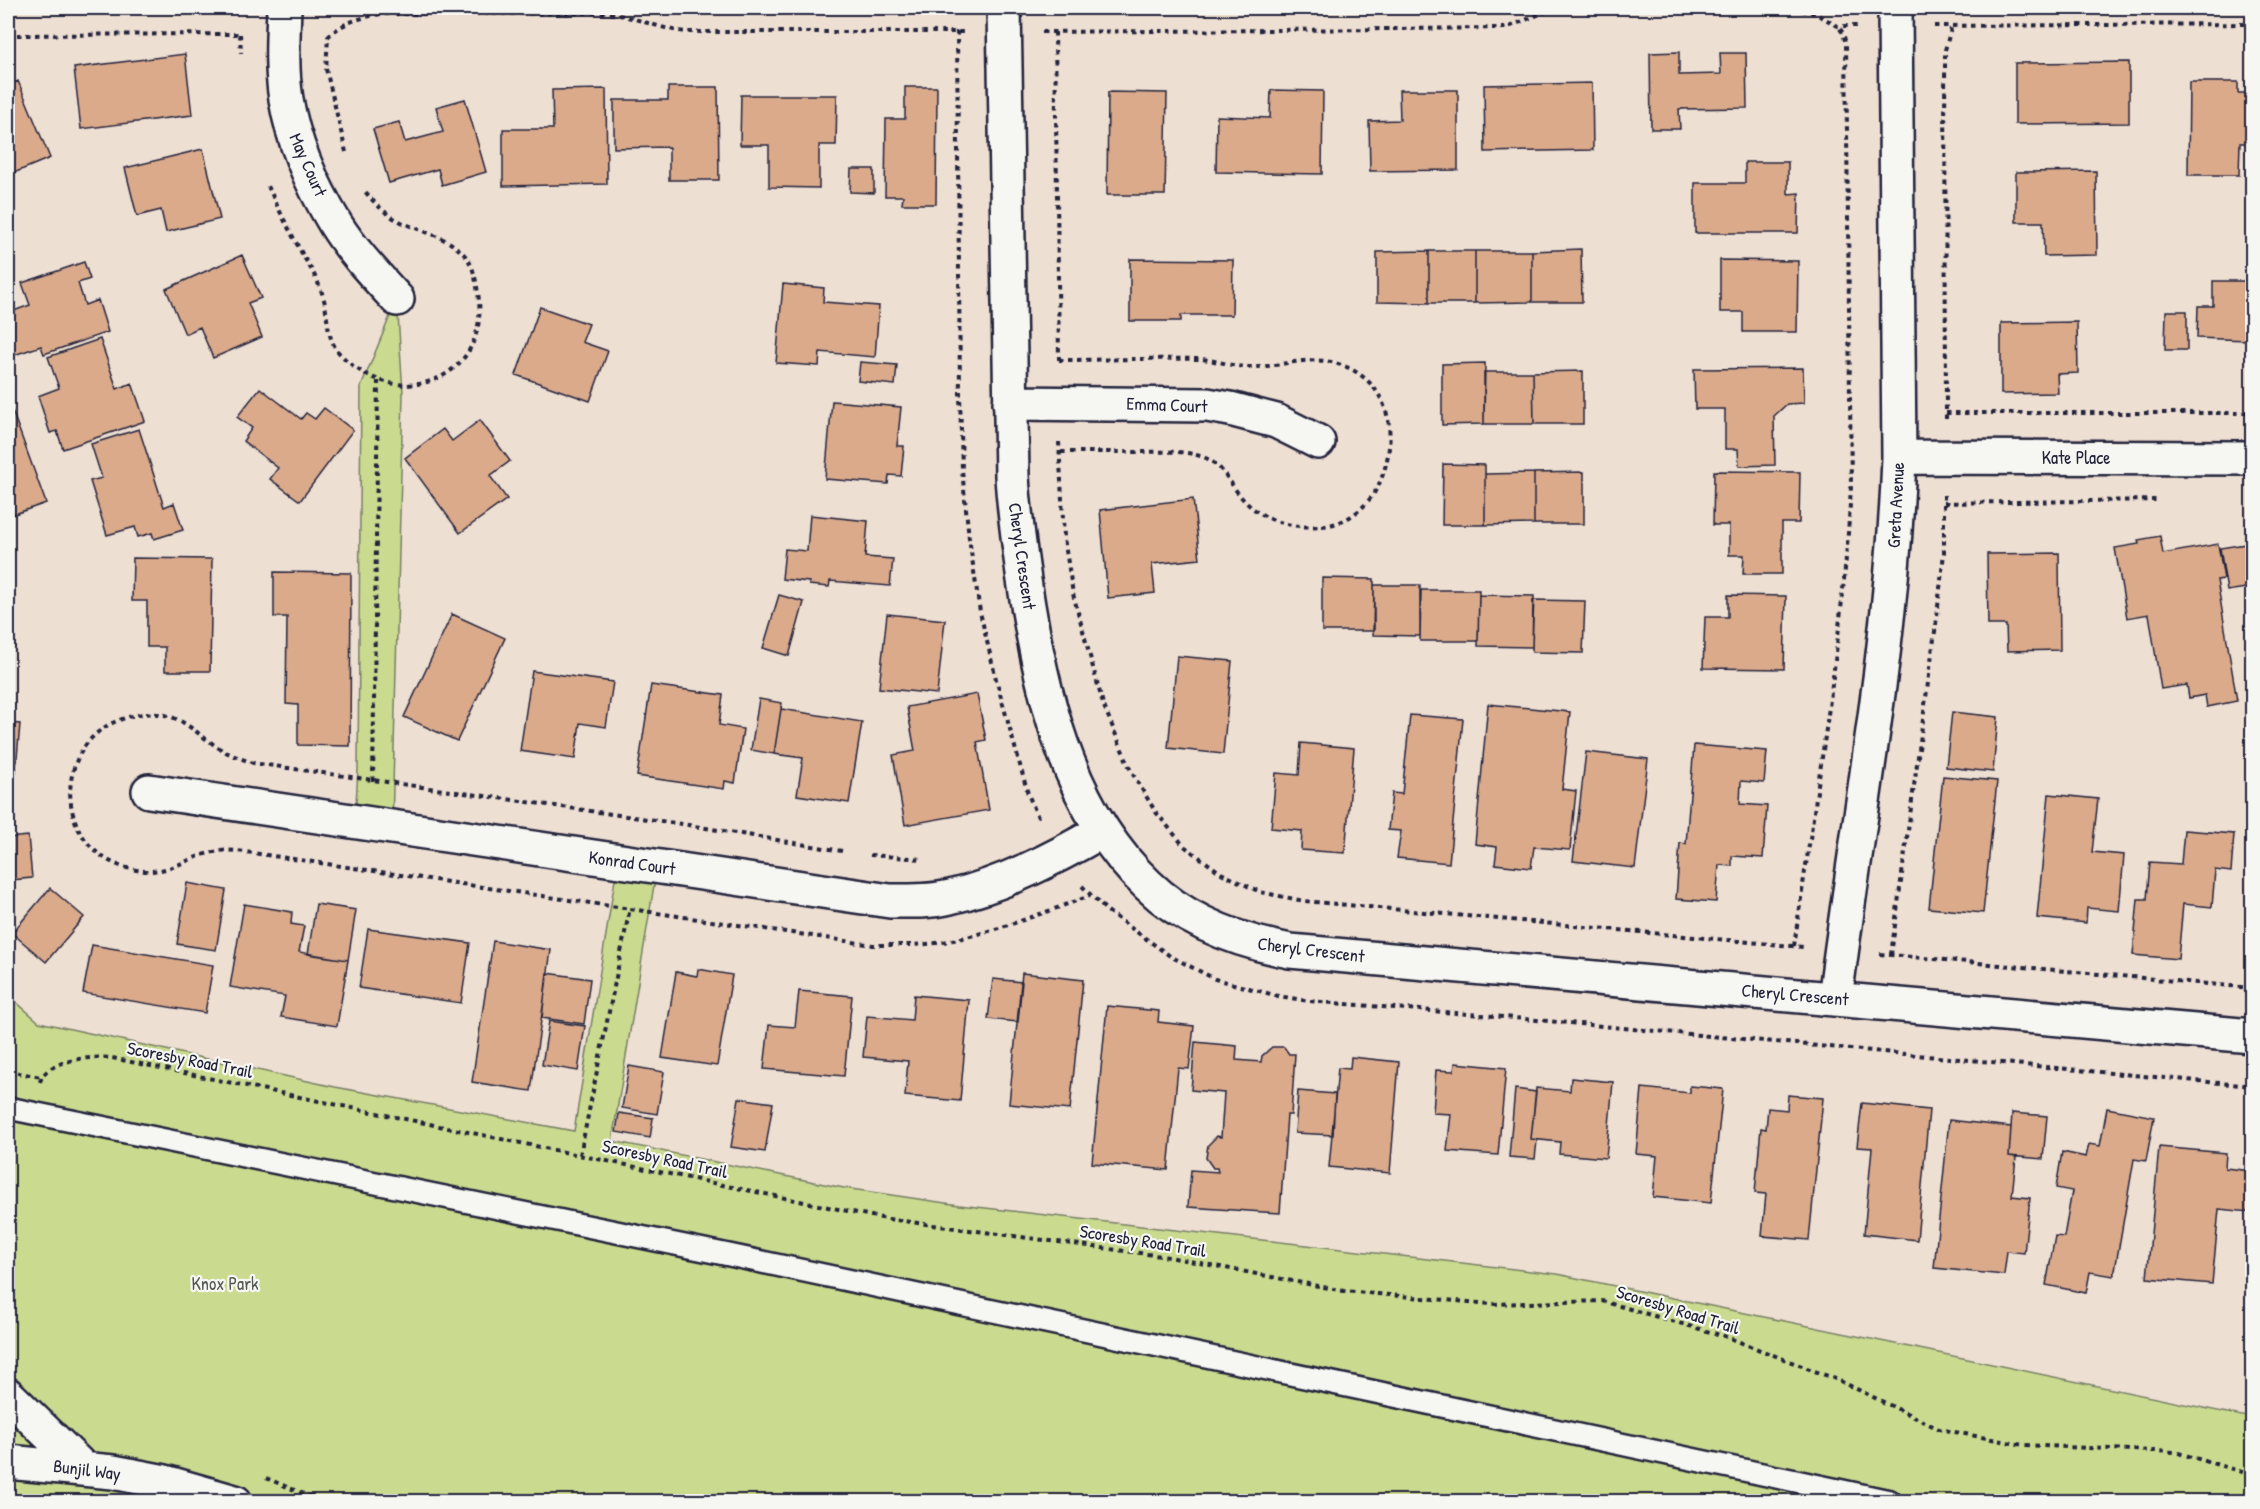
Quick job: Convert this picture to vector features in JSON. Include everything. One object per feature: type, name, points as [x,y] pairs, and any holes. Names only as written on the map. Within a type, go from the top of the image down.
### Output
[{"type":"street","name":"May Court","points":[[284,8],[286,96],[292,129],[308,168],[337,226],[397,299]]},
{"type":"street","name":"Cheryl Crescent","points":[[1004,8],[1010,403],[1015,517],[1038,659],[1074,777],[1102,831],[1123,859],[1149,886],[1177,908],[1210,928],[1253,944],[1290,951],[2253,1036]]},
{"type":"street","name":"Greta Avenue","points":[[1835,999],[1883,655],[1895,541],[1899,457],[1895,8]]},
{"type":"street","name":"Emma Court","points":[[1010,403],[1207,405],[1276,421],[1318,442]]},
{"type":"street","name":"Kate Place","points":[[1899,457],[2253,458]]},
{"type":"street","name":"Konrad Court","points":[[149,791],[890,901],[917,902],[949,897],[991,884],[1059,855],[1102,831]]},
{"type":"street","points":[[8,1395],[83,1468]]},
{"type":"street","name":"Bunjil Way","points":[[8,1462],[83,1468],[165,1482],[235,1502]]},
{"type":"lane","points":[[8,1108],[763,1262],[1890,1501]]},
{"type":"path","points":[[1042,32],[1506,27],[1550,10],[1700,8]]},
{"type":"path","points":[[1793,8],[1816,14],[1838,26],[1846,44],[1851,486],[1847,555],[1832,689],[1794,946]]},
{"type":"path","points":[[328,37],[334,30],[350,22],[380,14],[607,13],[620,14],[667,30],[686,32],[969,32]]},
{"type":"path","points":[[1933,26],[2253,24]]},
{"type":"path","points":[[1838,26],[1860,26]]},
{"type":"path","points":[[1946,423],[1945,50],[1952,26]]},
{"type":"path","points":[[1055,32],[1059,369]]},
{"type":"path","points":[[8,35],[247,34]]},
{"type":"path","points":[[373,781],[378,381]]},
{"type":"path","points":[[1946,413],[2253,413]]},
{"type":"path","points":[[1058,432],[1064,538],[1073,594],[1103,704],[1131,771],[1155,811],[1184,846],[1221,873],[1260,892],[1304,901],[1807,947]]},
{"type":"path","points":[[1891,955],[1936,624],[1944,553],[1944,488]]},
{"type":"path","points":[[1944,503],[2167,500]]},
{"type":"path","points":[[580,1155],[630,908]]},
{"type":"path","points":[[1879,954],[2253,988]]},
{"type":"path","name":"Scoresby Road Trail","points":[[41,1077],[48,1071],[70,1061],[97,1056],[112,1058],[881,1218],[1169,1257],[1344,1291],[1491,1304],[1602,1301],[1724,1336],[1838,1380],[1939,1429],[2023,1445],[2175,1452],[2253,1474]]},
{"type":"path","points":[[8,1071],[41,1077],[39,1087]]},
{"type":"green space","points":[[397,299],[403,394],[392,826],[355,821],[358,769],[361,387]]},
{"type":"green space","name":"Knox Park","points":[[618,861],[657,867],[612,1141],[844,1188],[959,1205],[1557,1274],[2252,1418],[2252,1502],[15,1502],[8,1481],[8,995],[39,1022],[335,1087],[574,1131]]},
{"type":"building","points":[[1679,52],[1679,75],[1721,74],[1720,53],[1746,53],[1747,108],[1679,109],[1680,129],[1651,129],[1650,53]]},
{"type":"building","points":[[185,54],[192,115],[81,129],[74,68]]},
{"type":"building","points":[[2129,62],[2129,123],[2015,124],[2015,63]]},
{"type":"building","points":[[18,81],[50,158],[9,175],[8,86]]},
{"type":"building","points":[[2189,82],[2238,82],[2238,93],[2252,93],[2252,143],[2240,143],[2239,175],[2188,175]]},
{"type":"building","points":[[1592,83],[1593,150],[1485,152],[1484,85]]},
{"type":"building","points":[[668,87],[718,87],[719,180],[669,180],[669,147],[614,148],[614,100],[668,100]]},
{"type":"building","points":[[905,87],[937,87],[936,204],[902,204],[903,196],[885,196],[886,119],[905,119]]},
{"type":"building","points":[[606,89],[607,184],[503,186],[503,129],[553,129],[552,90]]},
{"type":"building","points":[[1271,90],[1323,91],[1322,174],[1216,172],[1217,116],[1270,118]]},
{"type":"building","points":[[1399,90],[1458,90],[1458,170],[1370,171],[1369,121],[1400,120]]},
{"type":"building","points":[[1108,92],[1167,93],[1165,195],[1107,195]]},
{"type":"building","points":[[741,95],[837,95],[836,145],[819,145],[819,188],[769,187],[769,145],[740,145]]},
{"type":"building","points":[[465,99],[486,172],[442,185],[438,169],[389,183],[373,129],[399,122],[405,142],[443,132],[436,107]]},
{"type":"building","points":[[203,149],[220,219],[166,232],[161,210],[137,216],[125,168]]},
{"type":"building","points":[[1745,162],[1788,162],[1788,194],[1799,193],[1798,233],[1695,233],[1695,183],[1745,183]]},
{"type":"building","points":[[851,169],[874,169],[874,193],[850,192]]},
{"type":"building","points":[[2096,171],[2097,255],[2044,256],[2043,222],[2016,222],[2016,172]]},
{"type":"building","points":[[1581,249],[1582,302],[1532,302],[1532,251]]},
{"type":"building","points":[[1429,251],[1429,303],[1377,302],[1377,252]]},
{"type":"building","points":[[1429,251],[1475,251],[1475,303],[1429,303]]},
{"type":"building","points":[[1475,251],[1532,251],[1532,302],[1475,303]]},
{"type":"building","points":[[242,255],[261,298],[248,303],[262,337],[213,358],[200,327],[185,334],[166,289]]},
{"type":"building","points":[[1130,259],[1233,260],[1232,315],[1181,315],[1181,321],[1130,321]]},
{"type":"building","points":[[1720,260],[1798,261],[1797,332],[1743,332],[1743,312],[1720,312]]},
{"type":"building","points":[[84,262],[90,279],[78,283],[85,305],[98,300],[108,332],[44,354],[41,346],[8,357],[8,313],[30,305],[22,283]]},
{"type":"building","points":[[2213,281],[2252,281],[2252,345],[2247,345],[2247,340],[2197,338],[2198,306],[2213,306]]},
{"type":"building","points":[[783,284],[824,288],[823,302],[879,306],[875,357],[820,352],[819,366],[776,363]]},
{"type":"building","points":[[540,307],[589,324],[582,342],[608,351],[590,401],[516,375]]},
{"type":"building","points":[[2166,311],[2187,311],[2187,350],[2165,350]]},
{"type":"building","points":[[2077,322],[2078,373],[2057,374],[2058,393],[2001,394],[2001,323]]},
{"type":"building","points":[[100,339],[117,389],[132,383],[145,421],[63,449],[57,431],[50,433],[38,396],[59,388],[48,357]]},
{"type":"building","points":[[860,362],[897,365],[895,385],[858,381]]},
{"type":"building","points":[[1485,363],[1484,424],[1442,425],[1442,364]]},
{"type":"building","points":[[1803,368],[1804,403],[1787,404],[1774,416],[1775,465],[1739,466],[1738,449],[1725,449],[1725,409],[1695,409],[1694,369]]},
{"type":"building","points":[[1583,371],[1583,424],[1534,424],[1533,372]]},
{"type":"building","points":[[1484,372],[1533,372],[1534,424],[1484,424]]},
{"type":"building","points":[[260,388],[301,419],[306,413],[315,419],[324,408],[353,430],[300,501],[270,479],[278,468],[243,441],[252,428],[237,417]]},
{"type":"building","points":[[832,401],[901,407],[897,446],[904,446],[901,476],[889,475],[888,484],[825,479]]},
{"type":"building","points":[[10,405],[46,503],[9,516],[8,406]]},
{"type":"building","points":[[480,420],[510,461],[490,476],[507,499],[460,533],[405,458],[443,429],[452,441]]},
{"type":"building","points":[[139,429],[164,507],[174,503],[183,530],[154,539],[152,533],[138,537],[135,527],[107,535],[90,481],[102,478],[91,444]]},
{"type":"building","points":[[1443,464],[1485,465],[1485,525],[1442,525]]},
{"type":"building","points":[[1714,471],[1800,472],[1799,523],[1782,523],[1782,574],[1743,574],[1744,555],[1729,555],[1729,525],[1713,525]]},
{"type":"building","points":[[1584,472],[1584,524],[1534,524],[1534,473]]},
{"type":"building","points":[[1534,473],[1534,524],[1485,525],[1485,474]]},
{"type":"building","points":[[1193,499],[1200,559],[1152,564],[1155,593],[1108,598],[1100,510]]},
{"type":"building","points":[[810,515],[868,521],[865,557],[893,559],[890,586],[830,581],[829,587],[782,579],[785,549],[807,551]]},
{"type":"building","points":[[2160,536],[2163,554],[2218,544],[2224,579],[2217,580],[2237,701],[2207,707],[2205,695],[2189,698],[2187,685],[2161,689],[2149,614],[2127,618],[2115,548],[2139,544],[2138,540]]},
{"type":"building","points":[[2252,543],[2252,587],[2227,591],[2220,548]]},
{"type":"building","points":[[2059,553],[2060,650],[2007,651],[2006,625],[1988,625],[1987,554]]},
{"type":"building","points":[[133,558],[212,559],[210,671],[165,671],[165,647],[147,647],[147,601],[132,601]]},
{"type":"building","points":[[274,572],[351,573],[350,746],[298,745],[298,705],[286,704],[287,617],[274,617]]},
{"type":"building","points":[[1322,578],[1374,579],[1374,631],[1322,631]]},
{"type":"building","points":[[1374,585],[1420,585],[1420,636],[1373,635]]},
{"type":"building","points":[[1421,590],[1479,590],[1478,641],[1420,641]]},
{"type":"building","points":[[779,595],[804,602],[789,656],[763,648]]},
{"type":"building","points":[[1479,595],[1534,596],[1532,647],[1478,646]]},
{"type":"building","points":[[1728,595],[1786,596],[1784,669],[1703,668],[1705,617],[1728,617]]},
{"type":"building","points":[[1533,600],[1585,601],[1583,653],[1532,652]]},
{"type":"building","points":[[452,614],[505,638],[457,741],[404,717]]},
{"type":"building","points":[[887,614],[945,620],[937,694],[879,688]]},
{"type":"building","points":[[1177,656],[1232,661],[1223,754],[1168,748]]},
{"type":"building","points":[[532,671],[613,682],[606,727],[580,723],[575,759],[520,751]]},
{"type":"building","points":[[651,685],[723,695],[719,725],[743,729],[735,783],[725,781],[724,789],[637,776]]},
{"type":"building","points":[[977,694],[986,740],[977,742],[989,810],[905,825],[893,755],[915,751],[907,707]]},
{"type":"building","points":[[759,699],[782,703],[774,754],[751,750]]},
{"type":"building","points":[[1488,704],[1570,712],[1562,789],[1576,791],[1570,850],[1534,847],[1531,868],[1495,864],[1497,847],[1475,844]]},
{"type":"building","points":[[781,709],[862,722],[849,803],[797,795],[803,758],[774,754]]},
{"type":"building","points":[[1952,712],[1998,717],[1993,772],[1946,767]]},
{"type":"building","points":[[1410,715],[1463,719],[1449,863],[1397,858],[1401,831],[1388,830],[1392,793],[1402,794]]},
{"type":"building","points":[[8,723],[20,724],[15,780],[8,780]]},
{"type":"building","points":[[1301,743],[1354,748],[1345,853],[1301,850],[1302,831],[1271,828],[1276,773],[1299,775]]},
{"type":"building","points":[[1694,745],[1767,751],[1764,783],[1741,781],[1740,804],[1767,806],[1763,858],[1732,856],[1732,866],[1719,865],[1716,902],[1676,899],[1680,843],[1686,844]]},
{"type":"building","points":[[1586,752],[1648,759],[1635,868],[1573,861]]},
{"type":"building","points":[[1943,776],[1997,781],[1983,913],[1929,908]]},
{"type":"building","points":[[2049,794],[2098,799],[2092,852],[2124,855],[2119,911],[2087,908],[2086,923],[2037,918]]},
{"type":"building","points":[[2184,830],[2234,834],[2231,872],[2215,870],[2212,907],[2183,904],[2178,959],[2133,955],[2138,899],[2147,899],[2150,862],[2181,864]]},
{"type":"building","points":[[28,836],[32,878],[11,880],[12,888],[8,889],[8,838]]},
{"type":"building","points":[[2252,874],[2252,935],[2247,934]]},
{"type":"building","points":[[187,883],[226,890],[216,950],[177,944]]},
{"type":"building","points":[[50,888],[84,917],[46,962],[12,933]]},
{"type":"building","points":[[244,904],[292,912],[291,924],[304,926],[299,952],[348,960],[337,1026],[281,1017],[285,996],[230,987]]},
{"type":"building","points":[[316,904],[356,910],[348,960],[308,954]]},
{"type":"building","points":[[368,929],[470,943],[461,1003],[359,988]]},
{"type":"building","points":[[493,941],[551,950],[531,1091],[472,1082]]},
{"type":"building","points":[[92,945],[213,965],[205,1013],[83,993]]},
{"type":"building","points":[[698,969],[732,975],[717,1066],[662,1058],[676,972],[697,976]]},
{"type":"building","points":[[547,973],[590,979],[584,1024],[542,1018]]},
{"type":"building","points":[[1022,973],[1083,980],[1070,1110],[1009,1104]]},
{"type":"building","points":[[993,979],[1022,982],[1018,1022],[988,1019]]},
{"type":"building","points":[[799,991],[852,996],[844,1076],[764,1069],[769,1025],[795,1027]]},
{"type":"building","points":[[914,995],[969,1000],[960,1101],[905,1096],[908,1061],[863,1057],[867,1016],[912,1020]]},
{"type":"building","points":[[1107,1006],[1159,1011],[1158,1022],[1194,1026],[1189,1069],[1178,1068],[1168,1170],[1092,1163]]},
{"type":"building","points":[[549,1021],[585,1026],[578,1071],[542,1065]]},
{"type":"building","points":[[1195,1042],[1237,1046],[1236,1060],[1261,1062],[1262,1056],[1272,1047],[1284,1047],[1289,1054],[1295,1054],[1291,1115],[1287,1115],[1280,1213],[1188,1207],[1191,1170],[1218,1172],[1217,1168],[1213,1168],[1206,1158],[1208,1145],[1217,1136],[1221,1137],[1224,1093],[1191,1090]]},
{"type":"building","points":[[1351,1057],[1399,1062],[1390,1173],[1329,1167],[1338,1068],[1350,1069]]},
{"type":"building","points":[[1455,1063],[1506,1068],[1498,1155],[1447,1151],[1451,1114],[1433,1113],[1436,1070],[1454,1071]]},
{"type":"building","points":[[629,1066],[664,1072],[657,1114],[622,1108]]},
{"type":"building","points":[[1571,1078],[1613,1082],[1606,1158],[1559,1154],[1560,1142],[1531,1139],[1536,1088],[1570,1091]]},
{"type":"building","points":[[1690,1086],[1723,1089],[1711,1203],[1653,1197],[1657,1156],[1636,1154],[1642,1088],[1690,1093]]},
{"type":"building","points":[[1515,1089],[1536,1092],[1531,1139],[1537,1140],[1535,1159],[1509,1157]]},
{"type":"building","points":[[1298,1091],[1335,1094],[1333,1135],[1295,1133]]},
{"type":"building","points":[[1788,1095],[1823,1098],[1809,1240],[1762,1236],[1766,1194],[1755,1193],[1761,1128],[1766,1129],[1768,1108],[1787,1110]]},
{"type":"building","points":[[739,1098],[773,1103],[765,1152],[731,1147]]},
{"type":"building","points":[[1862,1103],[1929,1110],[1917,1240],[1864,1234],[1872,1148],[1857,1147]]},
{"type":"building","points":[[2107,1108],[2154,1117],[2146,1161],[2134,1159],[2114,1276],[2090,1272],[2086,1293],[2046,1285],[2055,1236],[2064,1237],[2072,1191],[2056,1188],[2062,1152],[2086,1157],[2089,1144],[2100,1146]]},
{"type":"building","points":[[619,1113],[653,1118],[650,1138],[616,1132]]},
{"type":"building","points":[[2012,1113],[2047,1116],[2043,1159],[2009,1156]]},
{"type":"building","points":[[1949,1120],[2011,1127],[2009,1156],[2016,1157],[2012,1196],[2030,1198],[2024,1253],[2007,1251],[2004,1275],[1934,1268]]},
{"type":"building","points":[[2159,1147],[2226,1153],[2225,1168],[2252,1171],[2250,1212],[2219,1209],[2212,1284],[2147,1278]]}]
